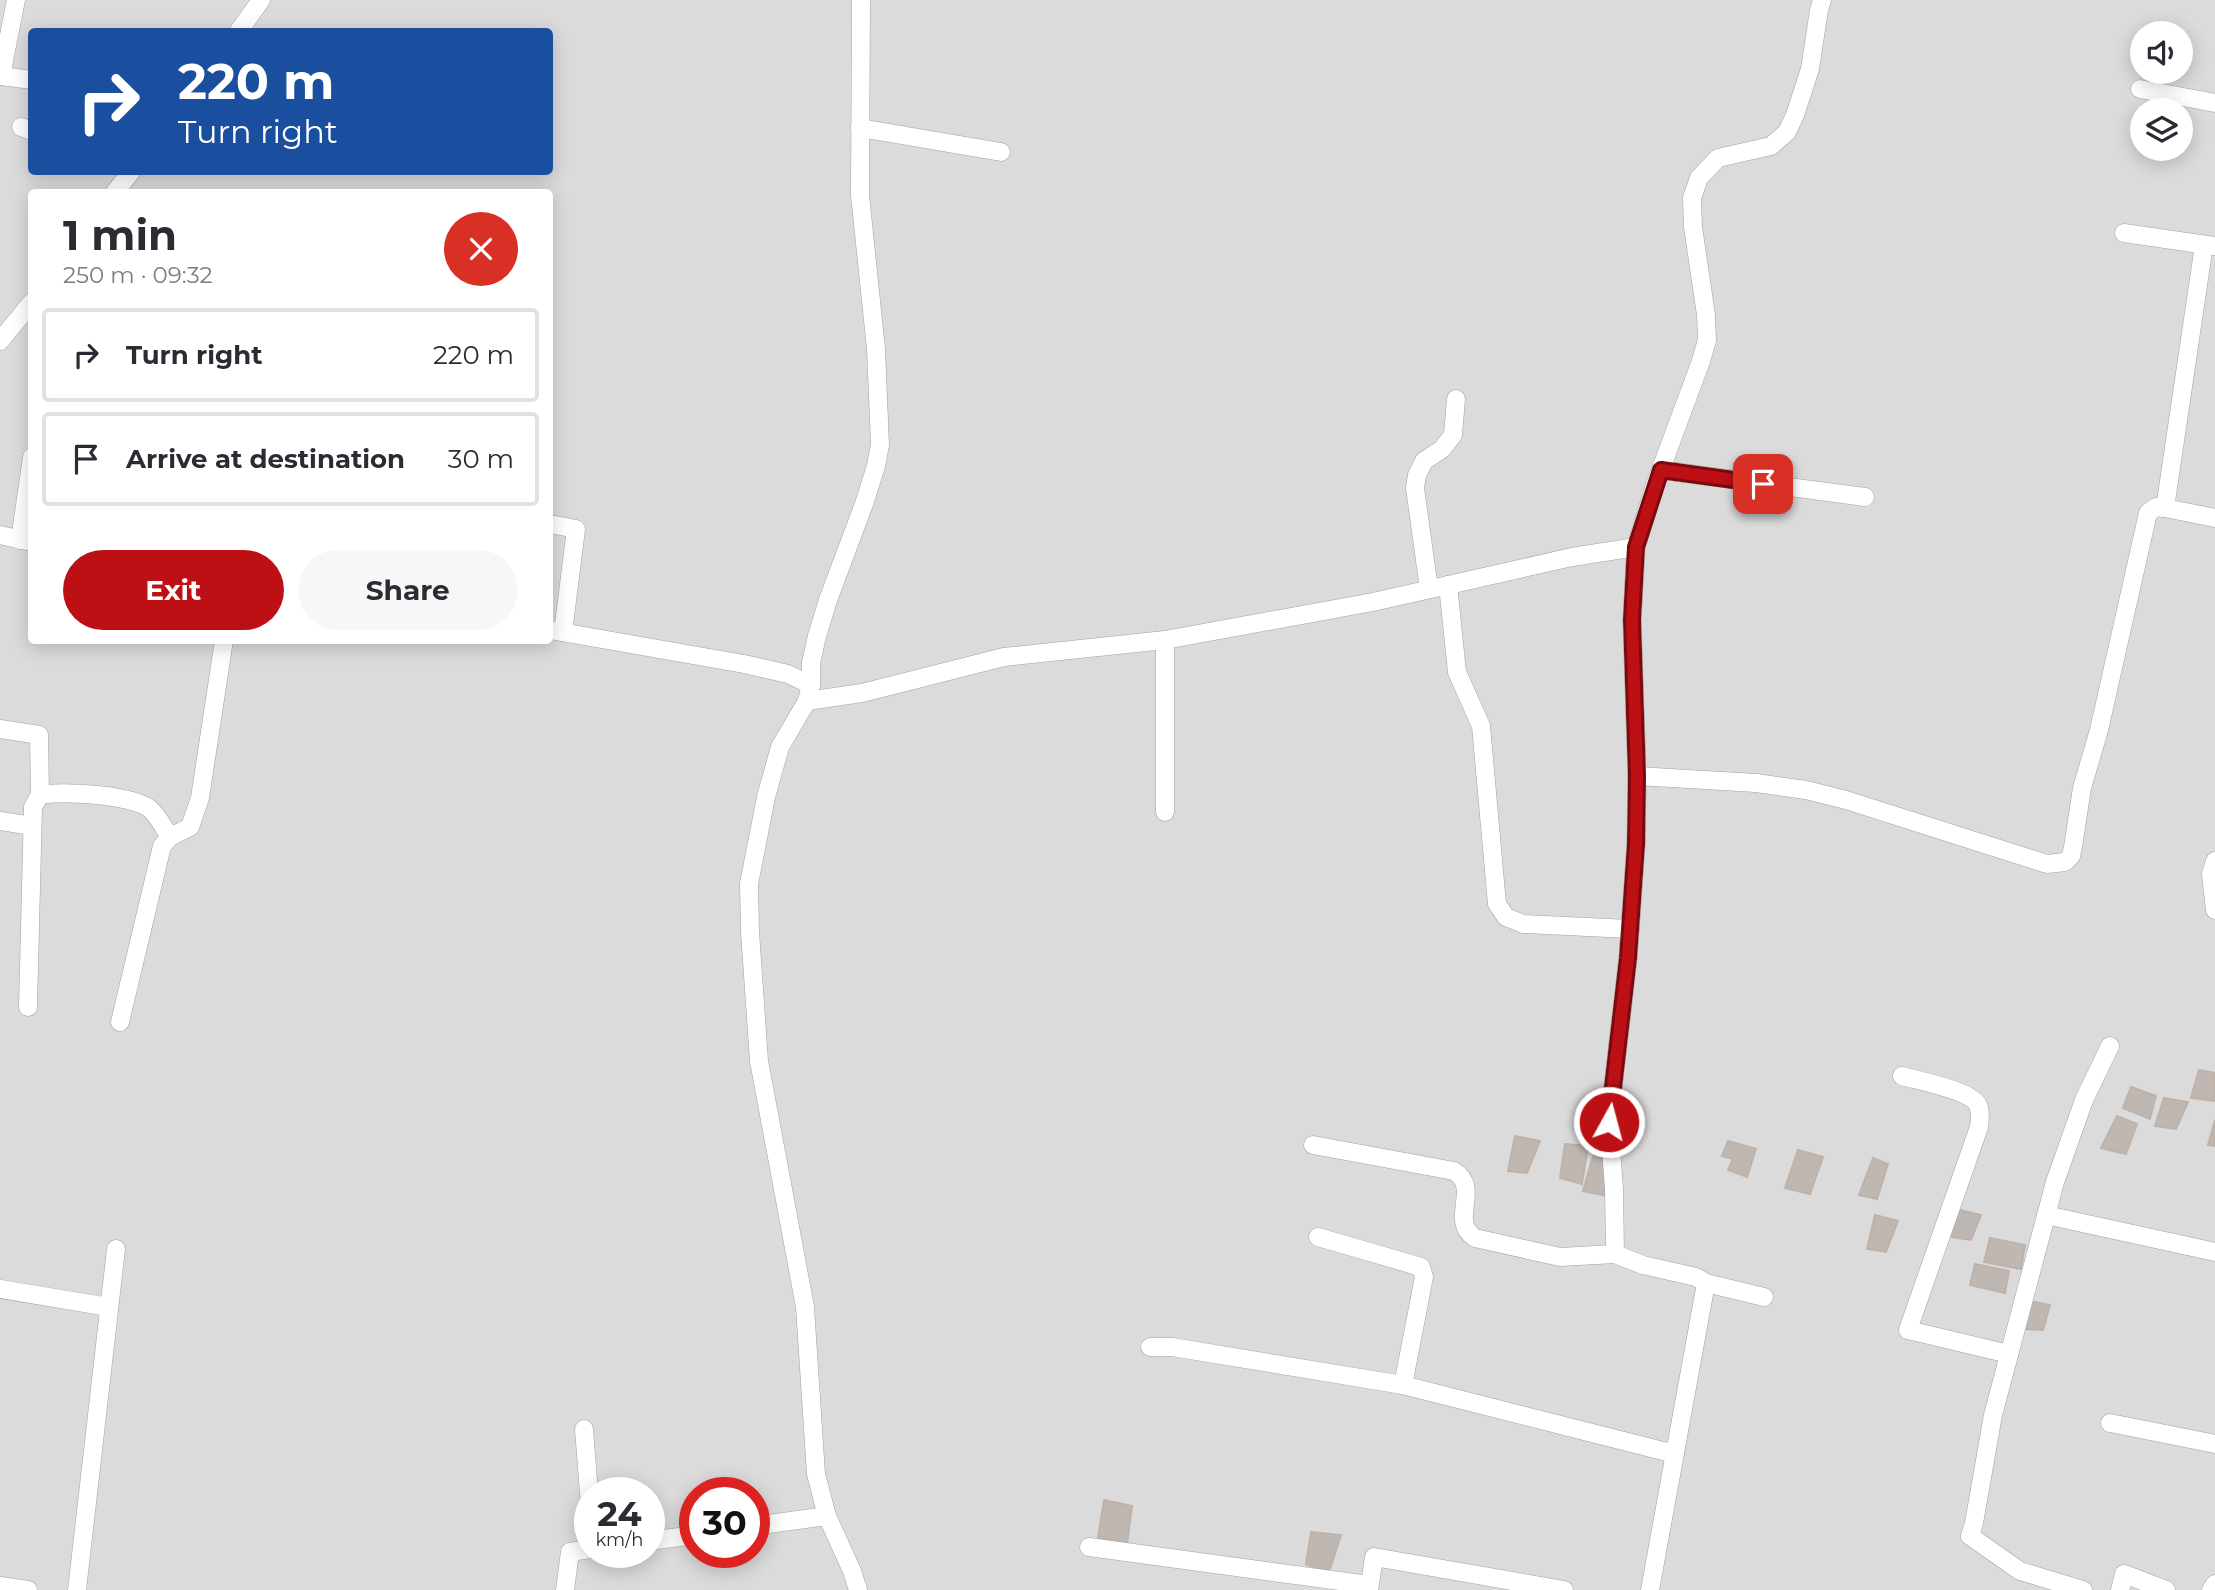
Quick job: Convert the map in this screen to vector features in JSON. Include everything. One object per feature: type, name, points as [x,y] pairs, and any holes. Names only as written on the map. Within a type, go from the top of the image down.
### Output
[{"type":"street","points":[[16,0],[1,76],[28,79]]},
{"type":"street","points":[[241,28],[261,0]]},
{"type":"street","points":[[858,1590],[827,1516],[816,1474],[805,1307],[759,1060],[749,884],[766,797],[780,747],[809,693],[811,663],[817,636],[845,550],[864,504],[880,445],[873,312],[861,206],[861,0]]},
{"type":"street","points":[[1615,1254],[1609,1122],[1630,929],[1636,844],[1637,776],[1632,620],[1636,547],[1707,340],[1692,198],[1699,178],[1717,158],[1771,146],[1787,132],[1796,115],[1810,69],[1818,10],[1822,0]]},
{"type":"street","points":[[2140,89],[2215,103]]},
{"type":"street","points":[[860,128],[1001,152]]},
{"type":"street","points":[[117,189],[129,175]]},
{"type":"street","points":[[2124,233],[2209,245],[2165,508]]},
{"type":"street","points":[[0,341],[28,307]]},
{"type":"street","points":[[1429,589],[1415,488],[1417,475],[1424,461],[1442,449],[1453,435],[1456,399]]},
{"type":"street","points":[[1661,470],[1865,497]]},
{"type":"street","points":[[1637,776],[1756,783],[1806,790],[1846,800],[2048,864],[2065,862],[2071,856],[2082,788],[2099,730],[2148,513],[2156,507],[2215,517]]},
{"type":"street","points":[[0,535],[26,541],[28,513]]},
{"type":"street","points":[[553,525],[576,530],[556,631],[789,674],[809,693],[862,692],[1004,657],[1165,640],[1373,602],[1572,557],[1636,547]]},
{"type":"street","points":[[1448,585],[1457,672],[1482,726],[1497,904],[1506,917],[1523,924],[1630,929]]},
{"type":"street","points":[[1165,640],[1165,813]]},
{"type":"street","points":[[120,1022],[162,846],[170,837],[190,827],[200,798],[222,644]]},
{"type":"street","points":[[0,729],[39,735],[40,795],[33,807],[28,1007]]},
{"type":"street","points":[[40,795],[52,792],[132,801],[151,809],[170,837]]},
{"type":"street","points":[[0,821],[32,826]]},
{"type":"street","points":[[2215,860],[2211,874],[2215,910]]},
{"type":"street","points":[[2083,1590],[2020,1571],[1970,1536],[1975,1523],[1993,1415],[2055,1182],[2084,1100],[2110,1046]]},
{"type":"street","points":[[1902,1076],[1969,1095],[1978,1104],[1980,1114],[1979,1127],[1908,1330],[2009,1354]]},
{"type":"street","points":[[1313,1145],[1454,1171],[1462,1176],[1467,1196],[1463,1225],[1467,1233],[1475,1238],[1560,1257],[1615,1254],[1643,1265],[1764,1297]]},
{"type":"street","points":[[2046,1215],[2215,1252]]},
{"type":"street","points":[[1318,1237],[1421,1267],[1424,1278],[1403,1385]]},
{"type":"street","points":[[77,1590],[116,1249]]},
{"type":"street","points":[[1650,1590],[1706,1283]]},
{"type":"street","points":[[0,1289],[109,1307]]},
{"type":"street","points":[[1150,1347],[1172,1347],[1403,1385],[1675,1454]]},
{"type":"street","points":[[2110,1423],[2215,1444]]},
{"type":"street","points":[[584,1429],[588,1477]]},
{"type":"street","points":[[770,1524],[827,1516]]},
{"type":"street","points":[[1089,1547],[1369,1588],[1374,1557],[1564,1590]]},
{"type":"street","points":[[565,1590],[570,1552],[574,1551]]},
{"type":"street","points":[[2120,1590],[2124,1574],[2166,1590]]},
{"type":"street","points":[[2211,1590],[2215,1584]]},
{"type":"street","points":[[0,1586],[27,1590]]},
{"type":"shaded area","points":[[0,0],[2215,0],[2215,1590],[0,1590]]},
{"type":"building","points":[[2199,1070],[2215,1073],[2215,1101],[2191,1098]]},
{"type":"building","points":[[2131,1087],[2156,1096],[2150,1119],[2123,1108]]},
{"type":"building","points":[[2164,1098],[2188,1102],[2176,1129],[2155,1126]]},
{"type":"building","points":[[2117,1116],[2137,1124],[2126,1154],[2101,1148]]},
{"type":"building","points":[[2215,1120],[2215,1146],[2208,1145]]},
{"type":"building","points":[[1515,1136],[1540,1141],[1527,1173],[1508,1171]]},
{"type":"building","points":[[1728,1141],[1756,1149],[1747,1177],[1728,1170],[1733,1159],[1722,1156]]},
{"type":"building","points":[[1565,1144],[1588,1146],[1582,1184],[1560,1178]]},
{"type":"building","points":[[1798,1150],[1823,1157],[1810,1194],[1785,1188]]},
{"type":"building","points":[[1593,1156],[1605,1159],[1607,1196],[1583,1191]]},
{"type":"building","points":[[1873,1158],[1888,1164],[1877,1199],[1859,1195]]},
{"type":"building","points":[[1955,1209],[1981,1215],[1971,1240],[1944,1236]]},
{"type":"building","points":[[1875,1215],[1898,1221],[1886,1252],[1867,1249]]},
{"type":"building","points":[[1990,1238],[2025,1245],[2021,1269],[1984,1262]]},
{"type":"building","points":[[1975,1264],[2009,1271],[2005,1293],[1970,1285]]},
{"type":"building","points":[[2030,1301],[2050,1305],[2043,1330],[2025,1329]]},
{"type":"building","points":[[1104,1500],[1132,1506],[1127,1544],[1098,1538]]},
{"type":"building","points":[[1311,1532],[1341,1535],[1329,1572],[1306,1564]]},
{"type":"route","points":[[1609,1122],[1628,958],[1636,844],[1637,776],[1632,620],[1636,547],[1661,470],[1763,484]]}]
